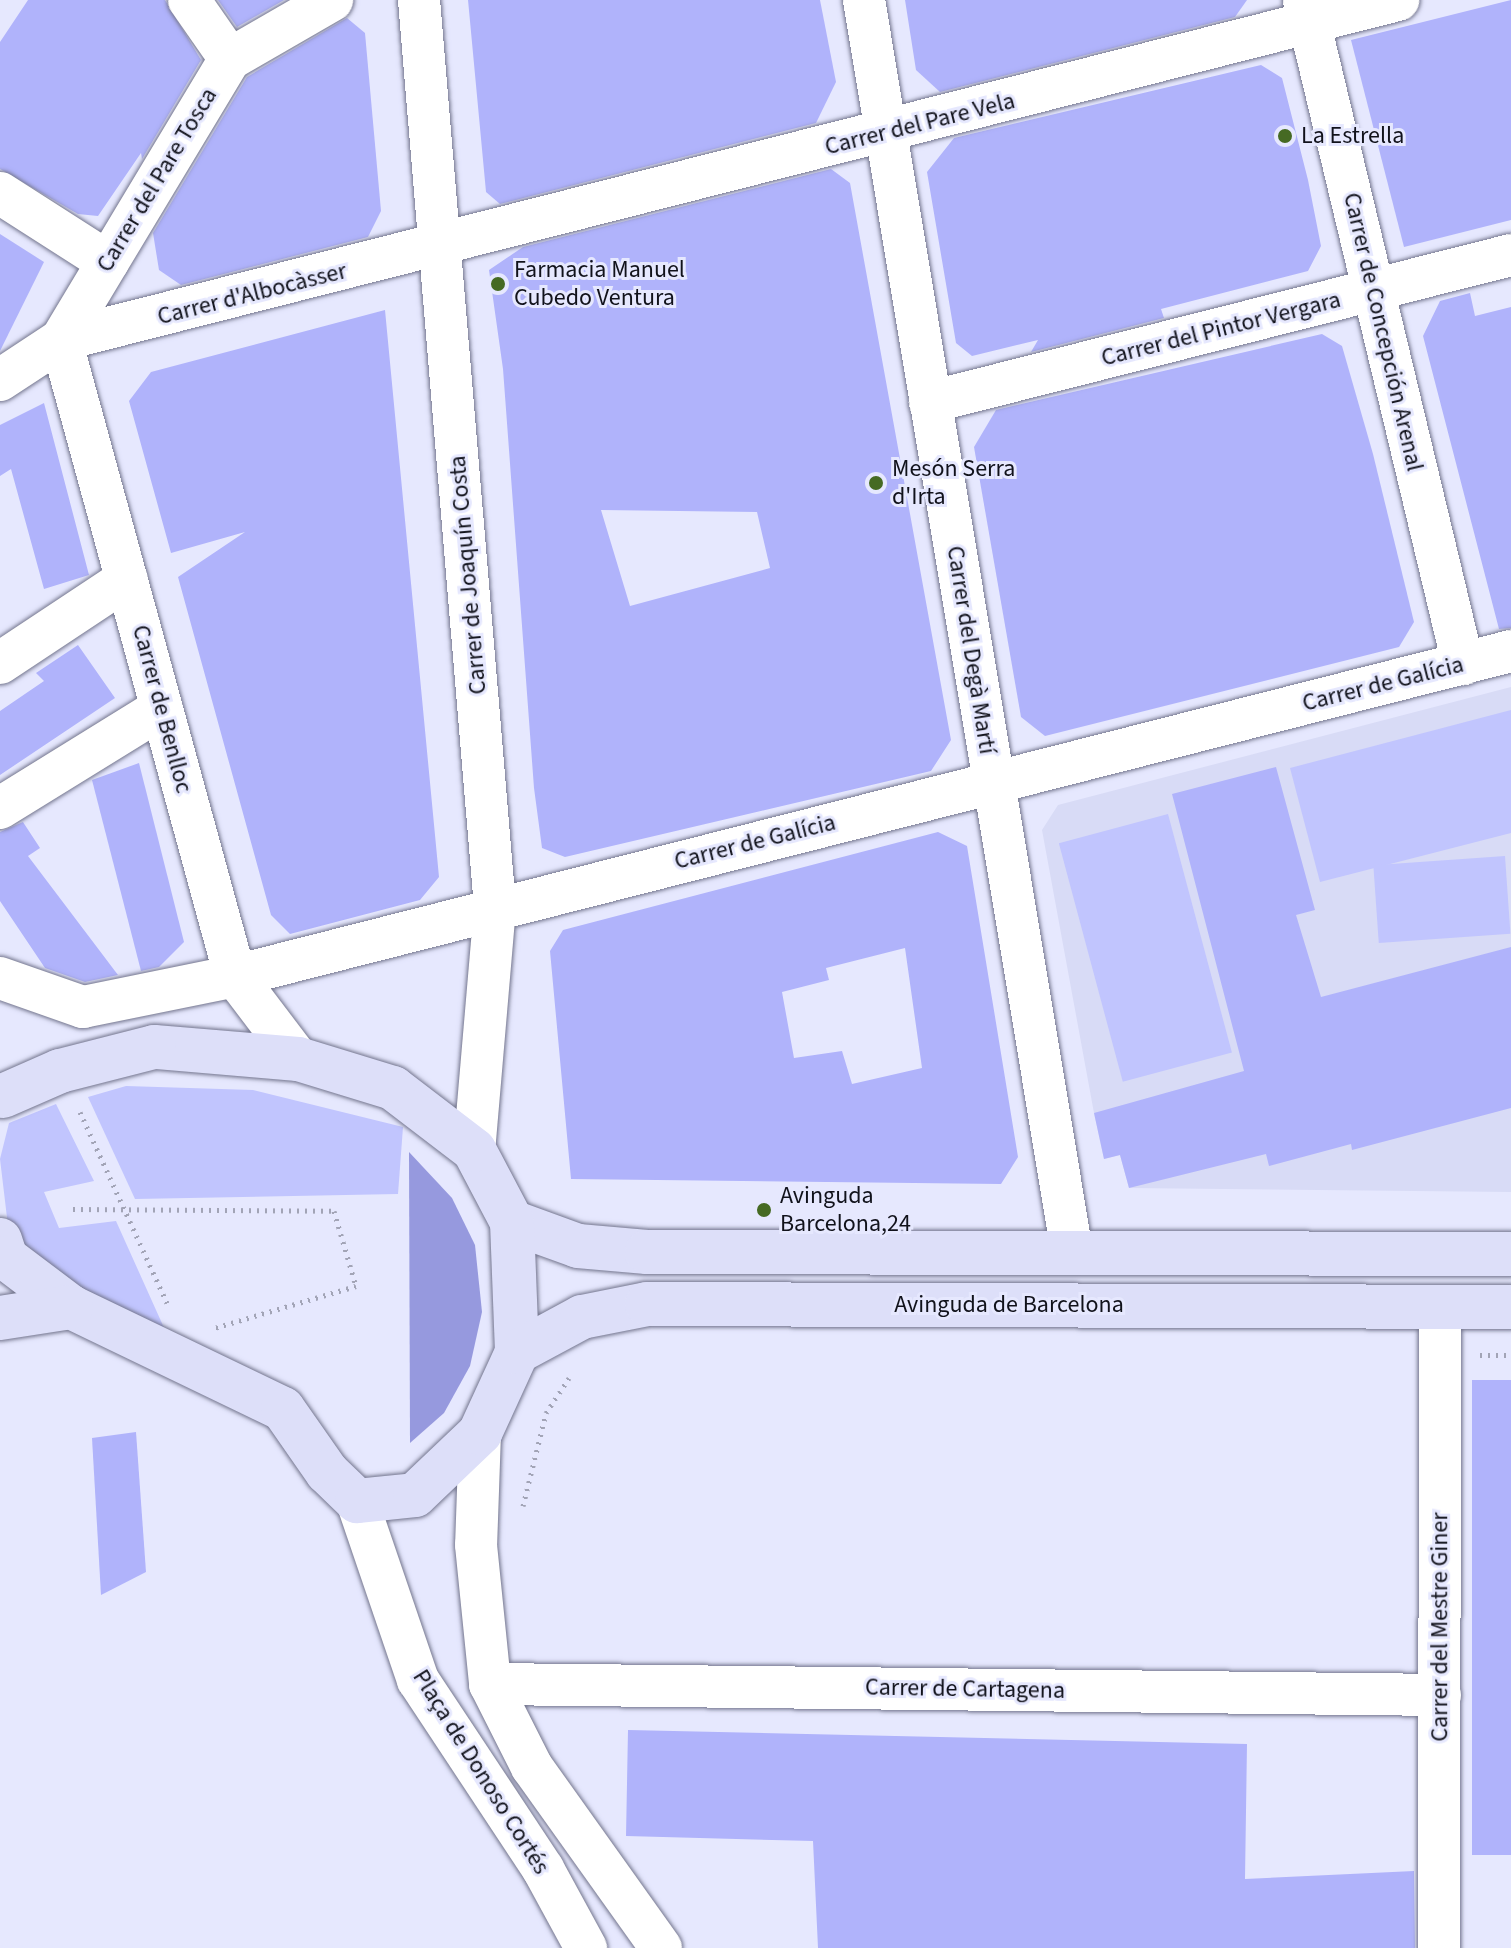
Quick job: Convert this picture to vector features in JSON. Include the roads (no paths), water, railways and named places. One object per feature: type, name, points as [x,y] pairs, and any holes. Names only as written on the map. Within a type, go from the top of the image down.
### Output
[{"type":"main road","name":"Plaça de Donoso Cortés","points":[[0,1240],[6,1258],[71,1307],[283,1409],[327,1472],[357,1501],[415,1495],[480,1433],[517,1352],[512,1222],[474,1150],[393,1088],[298,1059],[154,1047],[60,1071],[1,1091]]},
{"type":"main road","points":[[512,1222],[578,1246],[647,1252],[1511,1254]]},
{"type":"main road","name":"Avinguda de Barcelona","points":[[517,1352],[582,1317],[647,1304],[1511,1307]]},
{"type":"main road","points":[[0,1318],[71,1307]]},
{"type":"street","points":[[189,0],[230,59]]},
{"type":"street","name":"Carrer del Pare Tosca","points":[[0,380],[61,340],[230,59],[332,0]]},
{"type":"street","name":"Carrer de Joaquín Costa","points":[[419,0],[495,907],[474,1150]]},
{"type":"street","name":"Carrer del Degà Martí","points":[[864,0],[1072,1253]]},
{"type":"street","name":"Carrer del Pare Vela","points":[[442,248],[885,133],[1307,12],[1398,0]]},
{"type":"street","name":"Carrer de Concepción Arenal","points":[[1307,12],[1463,664]]},
{"type":"street","points":[[0,193],[108,262]]},
{"type":"street","name":"Carrer d'Albocàsser","points":[[61,340],[442,248]]},
{"type":"street","name":"Carrer del Pintor Vergara","points":[[930,402],[1511,255]]},
{"type":"street","name":"Carrer de Benlloc","points":[[61,340],[235,976],[298,1059]]},
{"type":"street","points":[[4,652],[127,579]]},
{"type":"street","name":"Carrer de Galícia","points":[[0,978],[83,1007],[235,976],[495,907],[1511,651]]},
{"type":"street","points":[[0,808],[162,708]]},
{"type":"street","name":"Carrer del Mestre Giner","points":[[1439,1948],[1440,1307]]},
{"type":"street","name":"Plaça de Donoso Cortés","points":[[480,1433],[476,1545],[490,1684],[532,1767],[661,1948]]},
{"type":"street","name":"Plaça de Donoso Cortés","points":[[357,1501],[418,1680],[543,1869],[586,1948]]},
{"type":"street","name":"Carrer de Cartagena","points":[[490,1684],[1440,1695]]},
{"type":"place","name":"La Estrella","points":[[1285,136]]},
{"type":"place","name":"Farmacia Manuel Cubedo Ventura","points":[[498,284]]},
{"type":"place","name":"Mesón Serra d'Irta","points":[[876,483]]},
{"type":"place","name":"Avinguda Barcelona,24","points":[[764,1210]]}]
